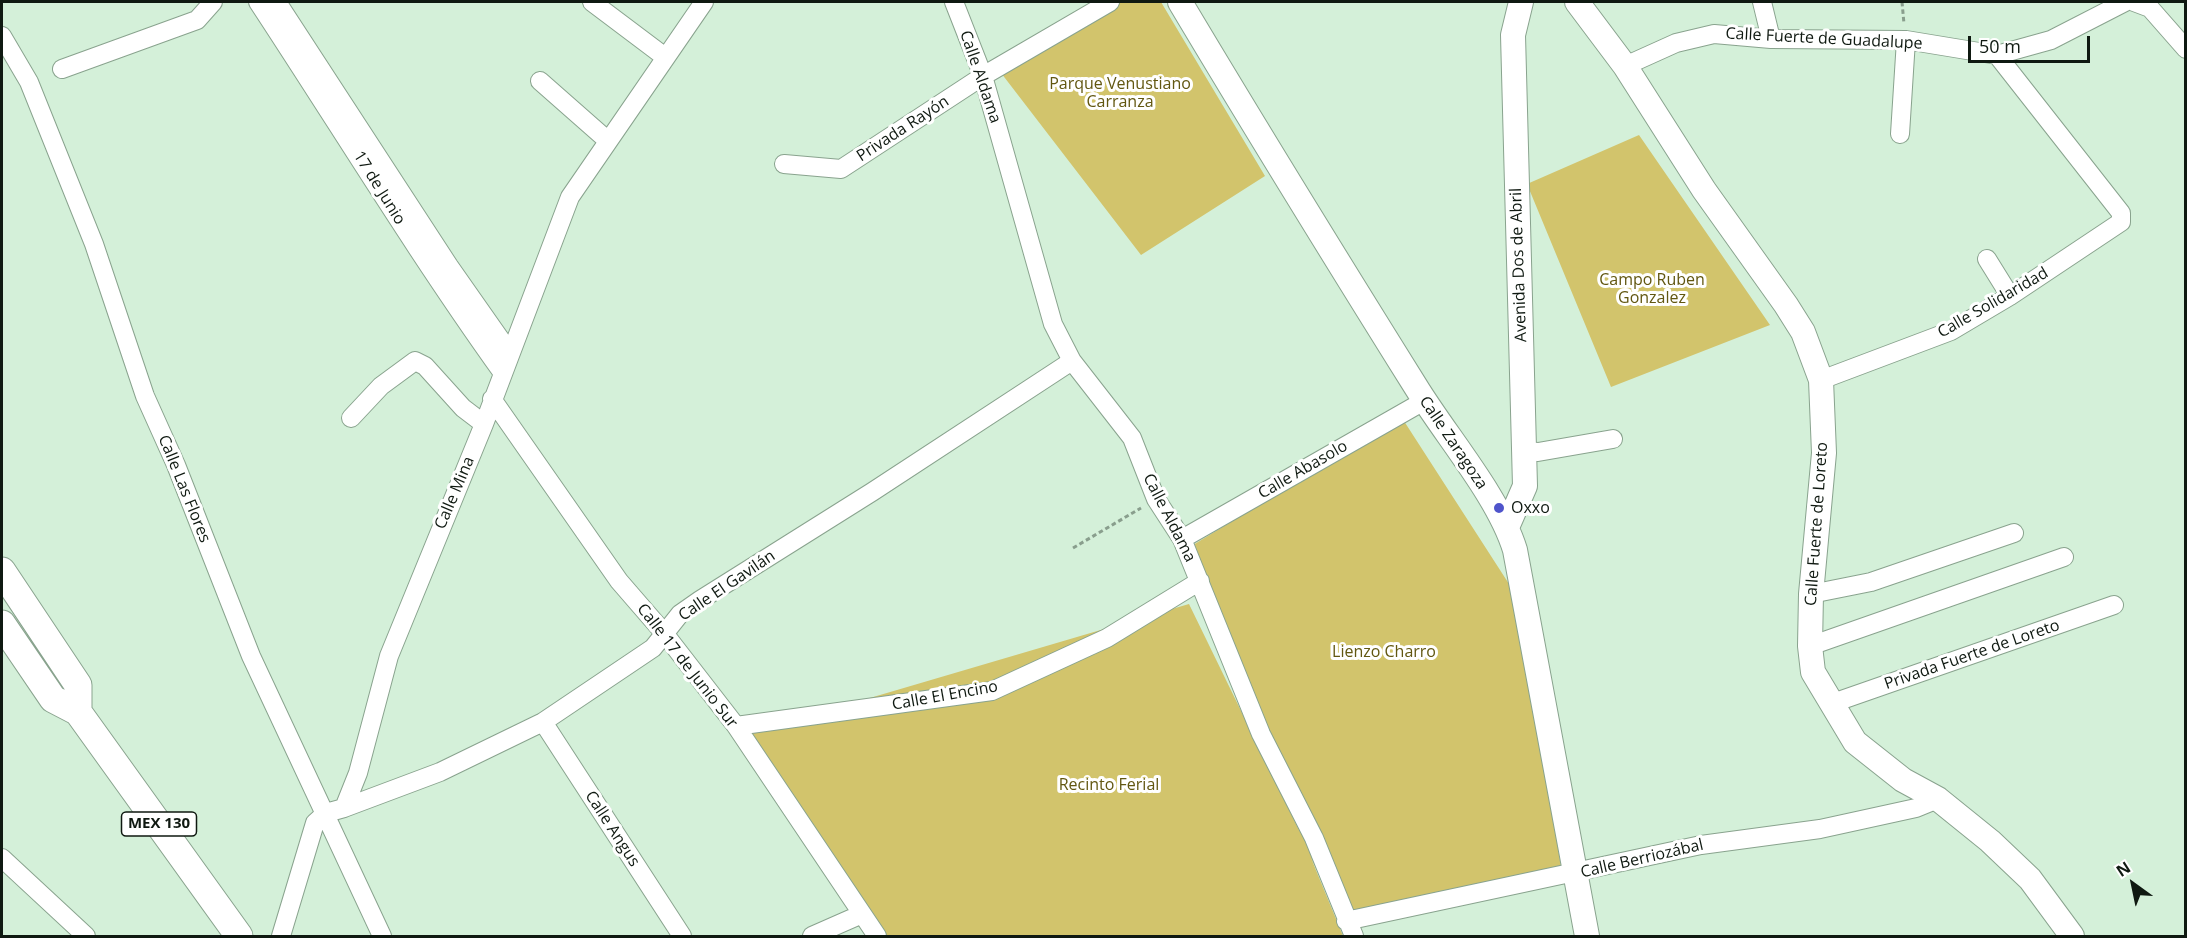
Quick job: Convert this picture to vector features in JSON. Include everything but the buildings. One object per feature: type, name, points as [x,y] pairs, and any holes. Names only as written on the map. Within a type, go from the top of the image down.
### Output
[{"type":"main road","points":[[2,571],[78,685],[78,712]]},
{"type":"main road","name":"MEX 130","points":[[2,624],[53,699],[78,712],[239,936]]},
{"type":"street","points":[[62,69],[196,20],[213,2]]},
{"type":"street","name":"17 de Junio","points":[[258,2],[510,353]]},
{"type":"street","name":"17 de Junio","points":[[276,2],[369,156],[433,276],[502,372]]},
{"type":"street","points":[[591,2],[617,9],[665,57]]},
{"type":"street","name":"Calle Mina","points":[[281,936],[315,823],[335,810],[358,773],[389,656],[484,424],[570,197],[704,2]]},
{"type":"street","name":"Calle Aldama","points":[[954,2],[983,76],[1053,324],[1071,361],[1132,438],[1156,499],[1182,539],[1262,734],[1314,838],[1350,929]]},
{"type":"street","name":"Privada Rayón","points":[[784,164],[841,169],[983,76],[1110,2]]},
{"type":"street","name":"Calle Zaragoza","points":[[1180,2],[1280,170],[1424,401],[1508,525],[1515,550],[1587,936]]},
{"type":"street","name":"Avenida Dos de Abril","points":[[1508,525],[1525,486],[1513,35],[1521,2]]},
{"type":"street","name":"Calle Fuerte de Loreto","points":[[1577,2],[1625,66],[1704,190],[1797,323],[1821,380],[1824,453],[1811,594],[1810,646],[1813,672],[1830,704],[1856,742],[1903,780],[1938,800],[1990,841],[2030,879],[2072,936]]},
{"type":"street","points":[[1762,2],[1771,39]]},
{"type":"street","name":"Calle Fuerte de Guadalupe","points":[[1625,66],[1676,43],[1714,34],[1771,39],[1906,40],[1997,55],[2052,40],[2125,2]]},
{"type":"street","points":[[2134,2],[2150,8],[2186,49]]},
{"type":"street","name":"Calle Las Flores","points":[[2,36],[29,82],[94,244],[146,396],[176,465],[251,656],[335,810],[382,936]]},
{"type":"street","points":[[1900,134],[1906,40]]},
{"type":"street","name":"Calle Solidaridad","points":[[1821,380],[1951,331],[2010,296],[2116,228],[2121,222],[2121,213],[1997,55]]},
{"type":"street","points":[[540,81],[608,140]]},
{"type":"street","points":[[1987,259],[2010,296]]},
{"type":"street","points":[[433,276],[449,266]]},
{"type":"street","points":[[351,418],[381,386],[415,361],[425,366],[463,408],[484,424]]},
{"type":"street","name":"Calle El Gavilán","points":[[335,810],[440,772],[543,722],[653,648],[680,614],[700,600],[872,492],[1071,361]]},
{"type":"street","name":"Calle 17 de Junio Sur","points":[[492,399],[619,581],[664,633],[736,726],[877,936]]},
{"type":"street","name":"Calle Abasolo","points":[[1182,539],[1424,401]]},
{"type":"street","points":[[1524,451],[1538,452],[1612,439]]},
{"type":"street","points":[[1811,594],[1871,582],[2014,533]]},
{"type":"street","points":[[1810,646],[2064,557]]},
{"type":"street","name":"Calle El Encino","points":[[736,726],[992,691],[1107,638],[1200,581]]},
{"type":"street","name":"Privada Fuerte de Loreto","points":[[1830,704],[2114,606]]},
{"type":"street","name":"Calle Angus","points":[[543,722],[682,936]]},
{"type":"street","name":"Calle Berriozábal","points":[[1350,929],[1609,864],[1701,845],[1820,829],[1916,808],[1938,800]]},
{"type":"street","points":[[2,858],[86,936]]},
{"type":"street","points":[[812,936],[862,914]]},
{"type":"path","points":[[1902,2],[1906,40]]},
{"type":"path","points":[[1073,548],[1156,499]]},
{"type":"green space","name":"Parque Venustiano Carranza","points":[[1118,2],[1161,2],[1265,176],[1141,255],[998,69]]},
{"type":"green space","name":"Campo Ruben Gonzalez","points":[[1639,135],[1770,325],[1611,387],[1527,184]]},
{"type":"green space","points":[[1402,418],[1520,601],[1561,867],[1344,926],[1311,858],[1343,936],[883,936],[751,733],[1189,604],[1300,832],[1193,545]]},
{"type":"place","name":"Oxxo","points":[[1499,508]]},
{"type":"park label","name":"Lienzo Charro","points":[[1384,652]]},
{"type":"park label","name":"Recinto Ferial","points":[[1109,785]]}]
